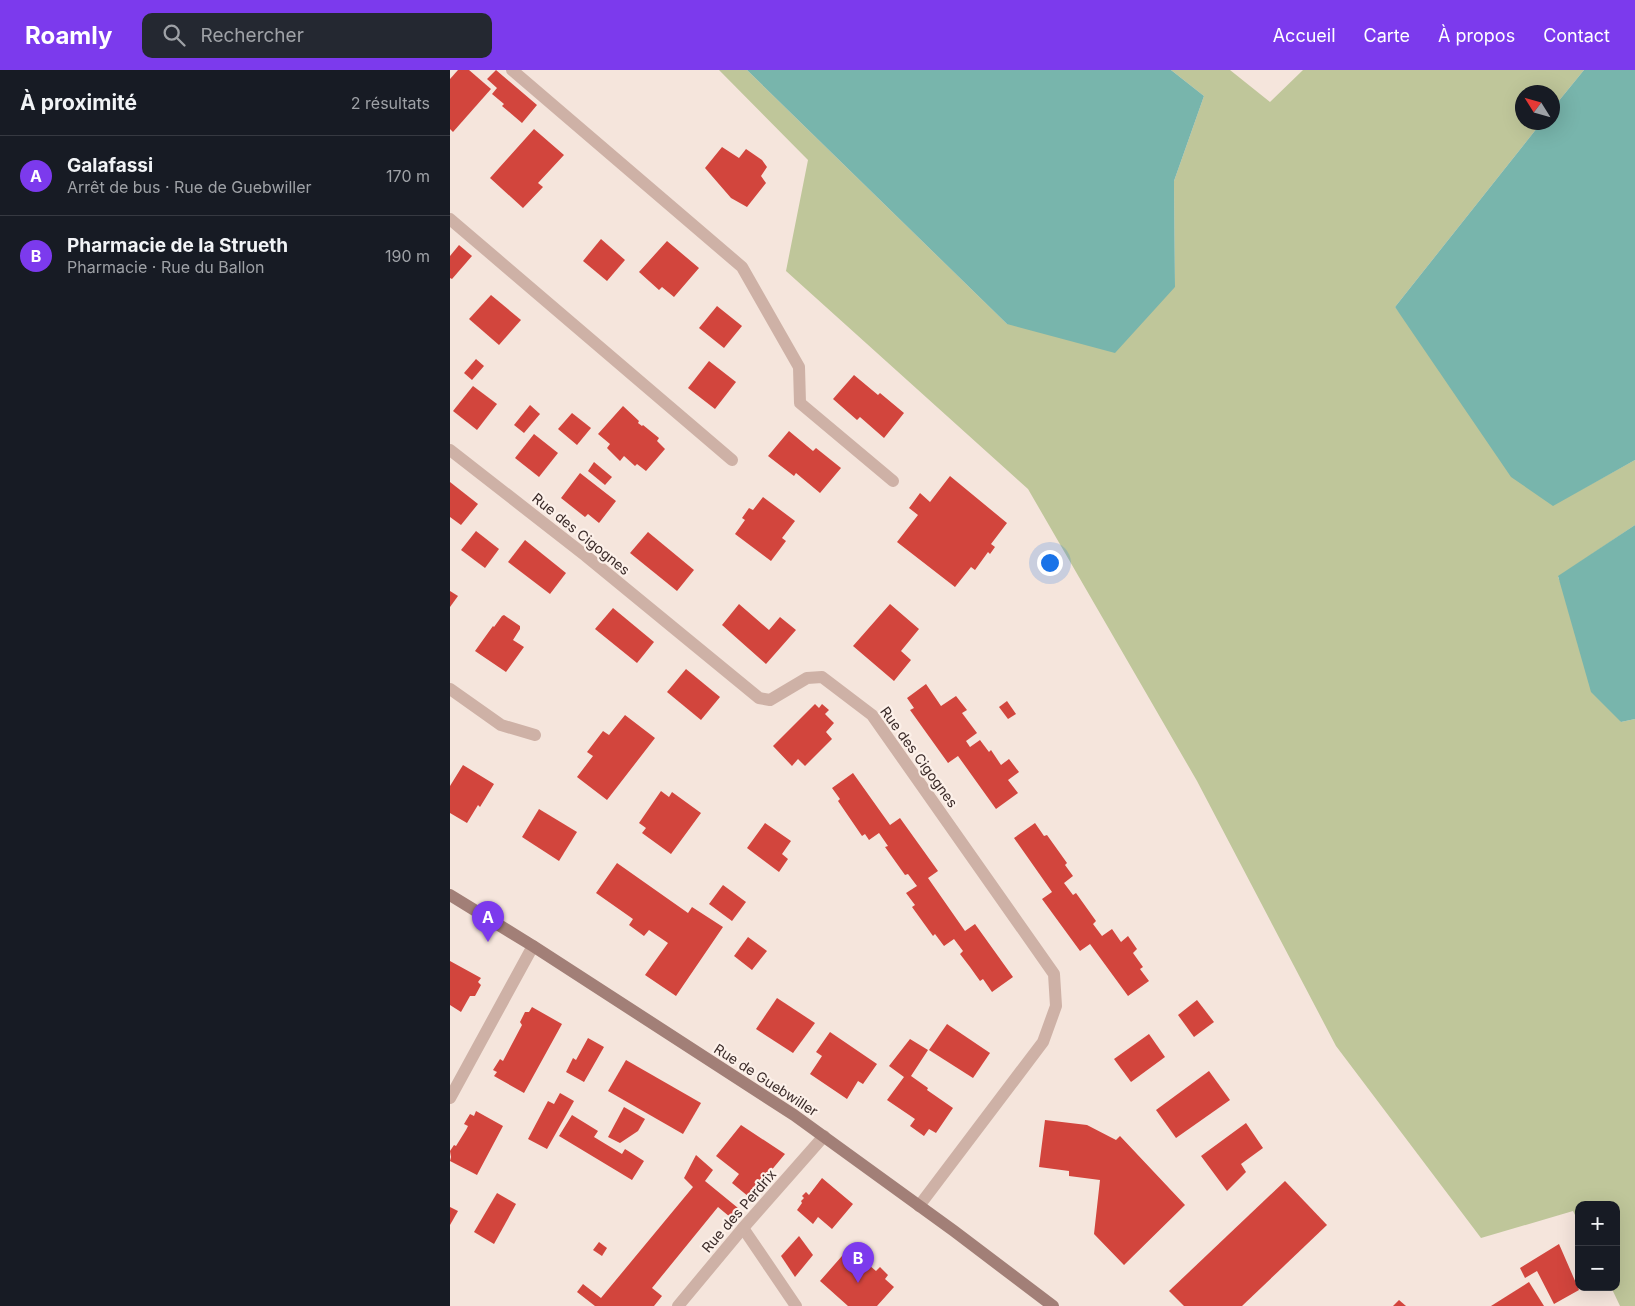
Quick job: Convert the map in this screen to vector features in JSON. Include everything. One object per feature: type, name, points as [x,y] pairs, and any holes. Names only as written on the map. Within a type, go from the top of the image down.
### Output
[{"type":"main road","name":"Rue de Guebwiller","points":[[450,895],[533,946],[794,1115],[1053,1306]]},
{"type":"street","points":[[512,70],[742,268],[799,367],[800,403],[893,481]]},
{"type":"street","points":[[450,219],[732,460]]},
{"type":"street","name":"Rue des Cigognes","points":[[450,450],[586,556],[759,698],[770,700],[807,678],[822,677],[872,715],[1054,974],[1056,1006],[1043,1042],[919,1206]]},
{"type":"street","points":[[450,690],[501,725],[535,736]]},
{"type":"street","points":[[450,1098],[533,946]]},
{"type":"street","name":"Rue des Perdrix","points":[[678,1306],[743,1228],[824,1136]]},
{"type":"street","points":[[743,1228],[796,1306]]},
{"type":"green space","points":[[719,70],[747,70],[1007,324],[1175,287],[1174,181],[1204,96],[1171,70],[1230,70],[1270,102],[1303,70],[1584,70],[1560,99],[1560,85],[1515,85],[1515,130],[1535,130],[1395,307],[1553,505],[1635,460],[1635,525],[1558,577],[1621,722],[1635,719],[1635,1306],[1620,1306],[1613,1291],[1620,1291],[1620,1201],[1575,1201],[1575,1215],[1573,1211],[1481,1238],[1336,1046],[1197,781],[1028,489],[786,271],[808,160]]},
{"type":"water","points":[[747,70],[1171,70],[1204,96],[1174,181],[1175,287],[1115,353],[1007,324]]},
{"type":"water","points":[[1584,70],[1635,70],[1635,460],[1553,506],[1511,477],[1395,307],[1535,130],[1560,130],[1560,99]]},
{"type":"water","points":[[1635,525],[1635,719],[1621,722],[1591,692],[1558,576]]},
{"type":"building","points":[[458,70],[469,70],[491,89],[453,132],[450,129],[450,79]]},
{"type":"building","points":[[496,70],[537,105],[522,123],[502,106],[504,104],[492,94],[497,88],[487,79]]},
{"type":"building","points":[[534,129],[564,155],[538,183],[543,187],[523,208],[490,178]]},
{"type":"building","points":[[722,147],[739,158],[746,149],[762,160],[767,167],[761,176],[766,183],[747,207],[731,198],[705,168]]},
{"type":"building","points":[[601,239],[625,260],[607,281],[583,261]]},
{"type":"building","points":[[667,241],[699,268],[674,297],[662,287],[659,290],[639,272]]},
{"type":"building","points":[[459,245],[472,256],[452,279],[450,278],[450,256]]},
{"type":"building","points":[[491,295],[521,320],[499,345],[469,319]]},
{"type":"building","points":[[717,306],[742,326],[724,348],[699,328]]},
{"type":"building","points":[[476,359],[484,366],[472,380],[464,373]]},
{"type":"building","points":[[709,361],[736,382],[715,409],[688,388]]},
{"type":"building","points":[[854,375],[904,413],[884,438],[860,417],[857,420],[833,399]]},
{"type":"building","points":[[473,386],[497,404],[477,430],[453,411]]},
{"type":"building","points":[[530,405],[540,414],[524,433],[514,425]]},
{"type":"building","points":[[623,406],[639,421],[638,423],[659,438],[657,441],[665,449],[646,471],[637,464],[635,466],[624,456],[620,461],[607,448],[610,444],[598,434]]},
{"type":"building","points":[[572,413],[591,428],[577,445],[558,429]]},
{"type":"building","points":[[789,431],[813,451],[816,448],[841,468],[820,493],[796,473],[794,476],[768,456]]},
{"type":"building","points":[[534,434],[558,453],[539,477],[515,458]]},
{"type":"building","points":[[594,462],[612,477],[605,485],[588,471]]},
{"type":"building","points":[[580,473],[616,501],[599,523],[588,514],[585,517],[561,498]]},
{"type":"building","points":[[950,476],[1007,523],[991,544],[995,547],[990,554],[988,552],[975,570],[971,567],[955,587],[897,542],[918,515],[909,508],[920,493],[930,502]]},
{"type":"building","points":[[450,482],[478,504],[461,525],[450,517]]},
{"type":"building","points":[[763,497],[795,521],[782,538],[786,541],[771,561],[735,534],[745,520],[742,518],[749,508],[753,510]]},
{"type":"building","points":[[476,531],[499,549],[485,568],[461,550]]},
{"type":"building","points":[[648,532],[694,570],[677,591],[630,553]]},
{"type":"building","points":[[525,540],[566,573],[550,594],[508,562]]},
{"type":"building","points":[[450,591],[458,596],[450,607]]},
{"type":"building","points":[[739,604],[769,630],[780,617],[796,630],[766,664],[722,625]]},
{"type":"building","points":[[890,604],[919,629],[901,651],[911,660],[894,681],[853,646]]},
{"type":"building","points":[[613,608],[654,642],[637,663],[595,629]]},
{"type":"building","points":[[504,615],[520,626],[513,640],[524,647],[506,672],[475,651],[493,626]]},
{"type":"building","points":[[686,669],[720,697],[701,720],[667,692]]},
{"type":"building","points":[[926,684],[941,706],[956,696],[967,710],[962,713],[977,733],[966,741],[970,747],[980,740],[989,752],[991,750],[1001,765],[1009,759],[1019,772],[1008,780],[1018,793],[996,809],[958,756],[948,763],[910,710],[914,708],[907,698]]},
{"type":"building","points":[[1007,701],[1016,714],[1008,719],[999,707]]},
{"type":"building","points":[[815,704],[819,708],[822,704],[829,710],[825,714],[834,723],[826,732],[832,739],[805,766],[798,759],[792,766],[773,746]]},
{"type":"building","points":[[625,715],[655,738],[607,800],[577,777],[593,756],[587,752],[603,731],[609,735]]},
{"type":"building","points":[[463,765],[494,784],[480,807],[478,805],[467,823],[450,813],[450,786]]},
{"type":"building","points":[[853,773],[890,825],[900,818],[938,871],[928,878],[965,931],[975,924],[1013,977],[992,992],[983,979],[980,981],[960,954],[963,951],[954,939],[944,946],[935,934],[933,936],[912,907],[915,905],[906,893],[917,886],[908,874],[905,875],[885,847],[888,846],[879,833],[869,840],[865,834],[862,836],[838,801],[840,799],[832,788]]},
{"type":"building","points":[[661,791],[669,797],[672,792],[701,813],[671,854],[642,833],[646,828],[639,823]]},
{"type":"building","points":[[539,809],[577,832],[559,861],[522,837]]},
{"type":"building","points":[[765,823],[791,841],[782,854],[788,859],[779,872],[747,848]]},
{"type":"building","points":[[1035,823],[1044,836],[1047,835],[1067,863],[1065,865],[1073,876],[1064,883],[1073,895],[1076,893],[1096,921],[1093,924],[1102,936],[1112,929],[1121,942],[1128,936],[1137,949],[1133,953],[1143,967],[1140,969],[1149,981],[1128,996],[1090,944],[1080,951],[1042,899],[1052,892],[1014,838]]},
{"type":"building","points":[[617,863],[688,913],[692,907],[723,927],[676,996],[645,975],[668,943],[649,930],[644,936],[629,925],[633,919],[596,893]]},
{"type":"building","points":[[723,885],[746,902],[732,921],[709,904]]},
{"type":"building","points":[[748,937],[767,951],[752,970],[734,956]]},
{"type":"building","points":[[450,961],[481,978],[478,982],[481,985],[475,996],[470,996],[461,1012],[450,1005]]},
{"type":"building","points":[[777,998],[815,1023],[793,1053],[756,1029]]},
{"type":"building","points":[[1197,1000],[1214,1022],[1194,1037],[1178,1015]]},
{"type":"building","points":[[532,1007],[562,1024],[524,1093],[494,1076],[497,1072],[493,1070],[500,1059],[503,1061],[522,1025],[520,1022],[525,1012],[529,1012]]},
{"type":"building","points":[[947,1024],[990,1053],[973,1078],[929,1050]]},
{"type":"building","points":[[830,1032],[877,1064],[863,1084],[858,1081],[847,1099],[810,1074],[822,1056],[816,1052]]},
{"type":"building","points":[[1149,1034],[1165,1057],[1131,1082],[1114,1059]]},
{"type":"building","points":[[588,1038],[604,1047],[584,1082],[566,1072],[573,1058],[576,1060]]},
{"type":"building","points":[[910,1039],[928,1050],[911,1076],[953,1108],[936,1133],[929,1129],[924,1136],[910,1126],[915,1119],[887,1100],[904,1077],[889,1066]]},
{"type":"building","points":[[626,1060],[701,1103],[683,1134],[608,1091]]},
{"type":"building","points":[[1209,1071],[1230,1100],[1176,1138],[1156,1110]]},
{"type":"building","points":[[560,1093],[574,1101],[547,1149],[528,1139],[548,1101],[554,1104]]},
{"type":"building","points":[[624,1107],[645,1119],[638,1131],[620,1143],[608,1137]]},
{"type":"building","points":[[476,1111],[503,1126],[477,1175],[450,1161],[450,1151],[454,1145],[456,1146],[468,1126],[464,1124],[470,1114],[474,1116]]},
{"type":"building","points":[[572,1115],[598,1131],[594,1137],[622,1154],[625,1149],[644,1161],[632,1180],[559,1136]]},
{"type":"building","points":[[1045,1120],[1087,1125],[1116,1140],[1120,1136],[1185,1205],[1124,1265],[1094,1234],[1100,1180],[1069,1176],[1069,1171],[1039,1167]]},
{"type":"building","points":[[1246,1123],[1263,1148],[1241,1164],[1246,1172],[1227,1191],[1201,1156]]},
{"type":"building","points":[[741,1125],[785,1154],[749,1197],[732,1183],[739,1174],[716,1156]]},
{"type":"building","points":[[696,1155],[713,1170],[705,1181],[738,1208],[730,1217],[718,1207],[652,1288],[662,1296],[654,1306],[595,1306],[577,1292],[583,1284],[601,1298],[693,1187],[684,1178]]},
{"type":"building","points":[[822,1178],[853,1204],[832,1229],[818,1217],[813,1224],[797,1210],[804,1198],[802,1196],[806,1192],[809,1195]]},
{"type":"building","points":[[1285,1181],[1327,1225],[1242,1306],[1184,1306],[1169,1291]]},
{"type":"building","points":[[497,1193],[516,1204],[494,1244],[474,1232]]},
{"type":"building","points":[[450,1207],[458,1211],[450,1225]]},
{"type":"building","points":[[799,1236],[813,1255],[795,1277],[781,1256]]},
{"type":"building","points":[[599,1242],[607,1248],[602,1256],[593,1250]]},
{"type":"building","points":[[1559,1244],[1575,1281],[1575,1291],[1577,1291],[1554,1304],[1537,1271],[1525,1278],[1520,1268]]},
{"type":"building","points":[[849,1248],[876,1271],[880,1267],[888,1275],[885,1279],[894,1287],[877,1306],[848,1306],[820,1281]]},
{"type":"building","points":[[1529,1282],[1544,1306],[1491,1306]]},
{"type":"building","points":[[1399,1300],[1406,1306],[1393,1306]]},
{"type":"place","name":"Galafassi","points":[[488,942]]},
{"type":"place","name":"Pharmacie de la Strueth","points":[[858,1283]]}]
